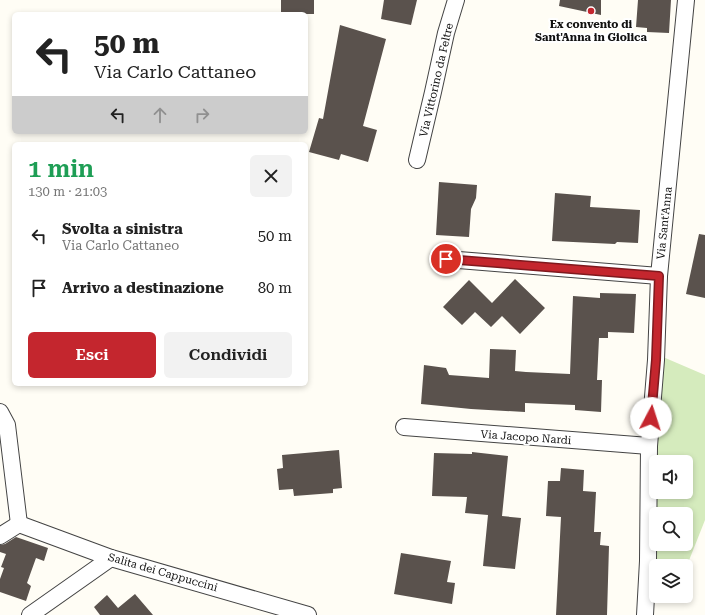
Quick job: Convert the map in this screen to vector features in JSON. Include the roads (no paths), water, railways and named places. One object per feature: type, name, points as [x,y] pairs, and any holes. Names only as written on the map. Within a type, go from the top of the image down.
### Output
[{"type":"street","name":"Via Vittorino da Feltre","points":[[417,160],[446,33],[456,0]]},
{"type":"street","name":"Via Sant'Anna","points":[[645,615],[648,561],[648,446],[656,360],[659,276],[686,0]]},
{"type":"street","points":[[446,259],[659,276]]},
{"type":"street","points":[[0,412],[7,425],[19,524],[0,536]]},
{"type":"street","name":"Via Jacopo Nardi","points":[[404,427],[648,446]]},
{"type":"street","name":"Salita dei Cappuccini","points":[[19,524],[111,558],[308,615]]},
{"type":"street","points":[[30,615],[111,558]]},
{"type":"place","name":"Ex convento di Sant'Anna in Giolica","points":[[591,11]]}]
